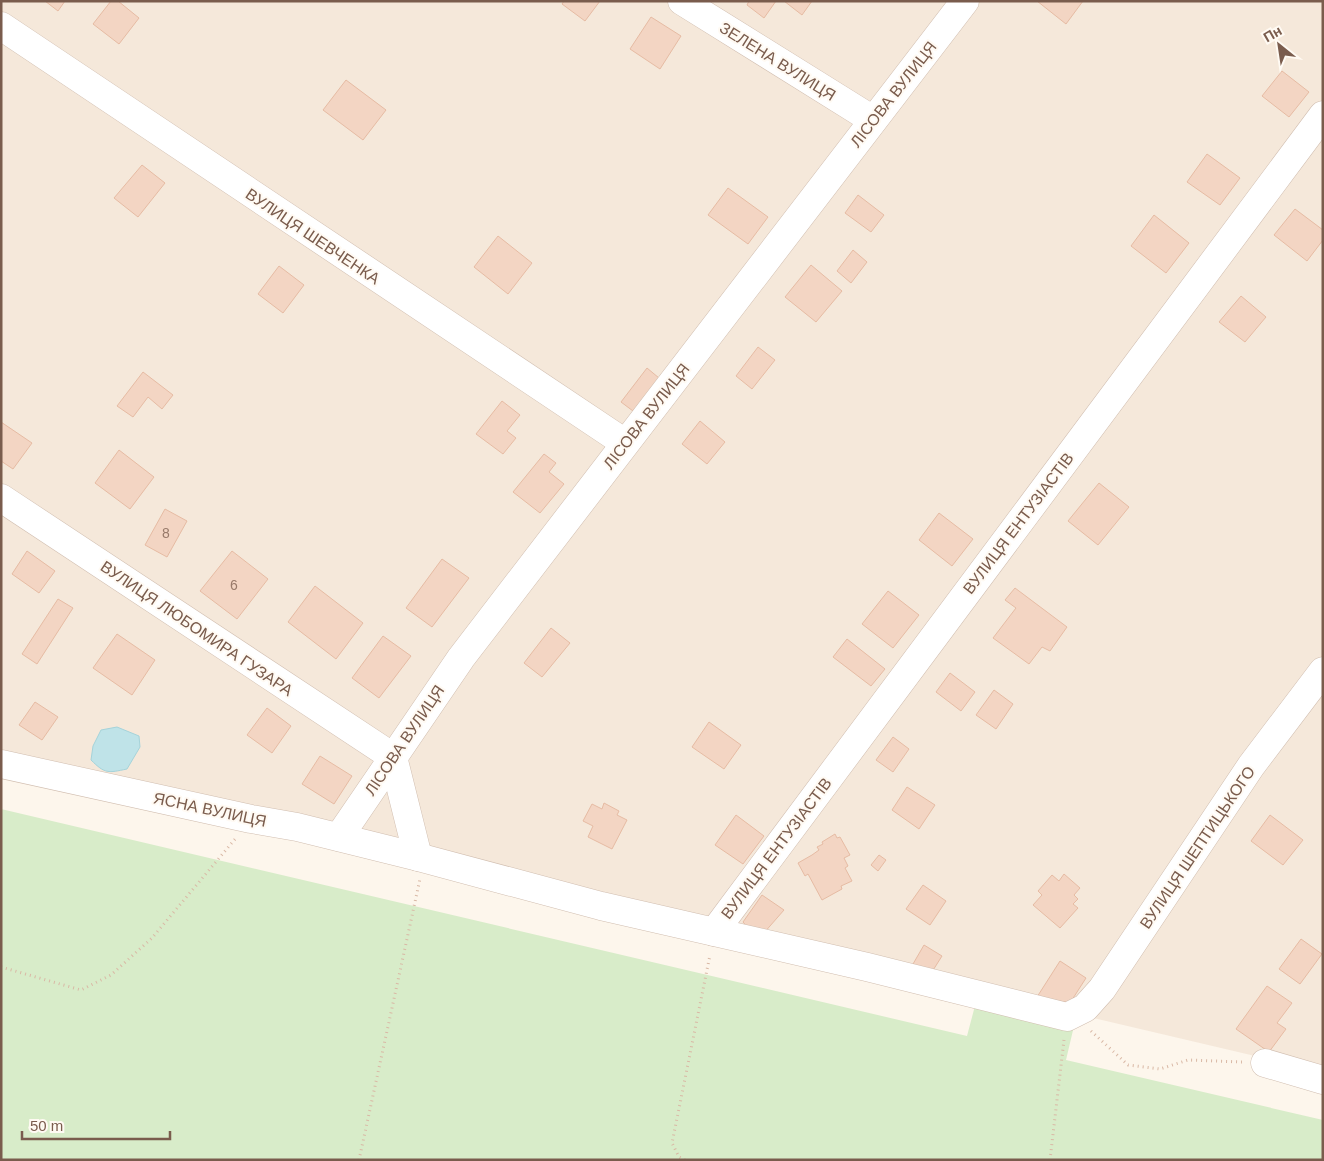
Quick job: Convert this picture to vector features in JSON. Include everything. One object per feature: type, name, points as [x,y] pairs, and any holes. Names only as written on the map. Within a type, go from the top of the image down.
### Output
[{"type":"street","name":"ЗЕЛЕНА ВУЛИЦЯ","points":[[682,1],[873,120]]},
{"type":"street","name":"ЛІСОВА ВУЛИЦЯ","points":[[338,837],[460,658],[965,1]]},
{"type":"street","name":"ВУЛИЦЯ ШЕВЧЕНКА","points":[[1,26],[625,443]]},
{"type":"street","name":"ВУЛИЦЯ ЕНТУЗІАСТІВ","points":[[714,932],[1323,115]]},
{"type":"street","name":"ВУЛИЦЯ ЛЮБОМИРА ГУЗАРА","points":[[1,498],[393,757]]},
{"type":"street","name":"ВУЛИЦЯ ШЕПТИЦЬКОГО","points":[[1067,1017],[1085,1008],[1102,990],[1251,766],[1323,672]]},
{"type":"street","points":[[393,757],[418,857]]},
{"type":"street","name":"ЯСНА ВУЛИЦЯ","points":[[1,764],[338,837],[602,906],[867,967],[1067,1017]]},
{"type":"street","points":[[1265,1063],[1323,1080]]},
{"type":"path","points":[[1,967],[81,990],[111,975],[152,938],[251,819]]},
{"type":"path","points":[[359,1160],[421,873],[418,857]]},
{"type":"path","points":[[685,1160],[679,1156],[672,1144],[714,932]]},
{"type":"path","points":[[1050,1160],[1067,1017],[1096,1034],[1128,1065],[1160,1069],[1188,1060],[1265,1063]]},
{"type":"shaded area","points":[[1,1],[1323,1],[1323,1072],[1,761]]},
{"type":"green space","points":[[1,809],[967,1036],[976,1002],[1074,1026],[1066,1060],[1323,1120],[1323,1160],[1,1160]]},
{"type":"water","points":[[117,727],[139,736],[140,747],[127,769],[107,771],[91,760],[93,746],[101,730]]},
{"type":"building","points":[[45,1],[65,1],[58,11]]},
{"type":"building","points":[[111,1],[118,1],[139,18],[119,44],[93,24]]},
{"type":"building","points":[[564,1],[600,1],[585,21],[562,4]]},
{"type":"building","points":[[749,1],[776,1],[764,18],[747,5]]},
{"type":"building","points":[[784,1],[812,1],[802,15]]},
{"type":"building","points":[[1037,1],[1083,1],[1066,24]]},
{"type":"building","points":[[651,17],[681,36],[660,69],[630,49]]},
{"type":"building","points":[[1282,71],[1309,92],[1289,117],[1262,96]]},
{"type":"building","points":[[346,80],[386,110],[363,140],[323,110]]},
{"type":"building","points":[[1207,154],[1240,178],[1220,205],[1187,182]]},
{"type":"building","points":[[142,165],[165,183],[138,217],[114,198]]},
{"type":"building","points":[[728,188],[768,217],[748,244],[708,215]]},
{"type":"building","points":[[858,195],[884,215],[871,232],[845,213]]},
{"type":"building","points":[[1295,209],[1323,230],[1323,240],[1307,261],[1274,235]]},
{"type":"building","points":[[1154,215],[1189,243],[1166,273],[1131,246]]},
{"type":"building","points":[[498,236],[532,263],[508,294],[474,267]]},
{"type":"building","points":[[853,250],[867,262],[851,283],[837,271]]},
{"type":"building","points":[[811,265],[842,291],[816,322],[785,297]]},
{"type":"building","points":[[279,266],[304,285],[283,313],[258,294]]},
{"type":"building","points":[[1241,296],[1266,317],[1245,342],[1219,322]]},
{"type":"building","points":[[758,347],[775,360],[752,389],[736,376]]},
{"type":"building","points":[[647,368],[659,378],[633,411],[621,402]]},
{"type":"building","points":[[143,372],[173,395],[162,409],[148,397],[133,417],[117,406]]},
{"type":"building","points":[[502,401],[520,415],[507,431],[516,438],[503,454],[476,434]]},
{"type":"building","points":[[700,421],[725,442],[707,464],[682,444]]},
{"type":"building","points":[[1,422],[32,443],[13,469],[1,461]]},
{"type":"building","points":[[119,450],[154,477],[130,509],[95,483]]},
{"type":"building","points":[[544,454],[556,463],[549,472],[564,484],[540,513],[513,492]]},
{"type":"building","points":[[1099,483],[1129,507],[1098,545],[1068,521]]},
{"type":"building","points":[[165,509],[187,521],[167,557],[145,545]]},
{"type":"building","points":[[939,513],[973,539],[952,566],[919,540]]},
{"type":"building","points":[[27,551],[55,571],[39,593],[12,574]]},
{"type":"building","points":[[232,551],[268,579],[237,619],[200,591]]},
{"type":"building","points":[[442,559],[469,578],[432,627],[406,608]]},
{"type":"building","points":[[315,586],[363,623],[336,659],[288,622]]},
{"type":"building","points":[[1015,588],[1067,627],[1050,651],[1042,647],[1029,664],[993,638],[1016,608],[1005,600]]},
{"type":"building","points":[[888,591],[919,615],[893,648],[862,624]]},
{"type":"building","points":[[58,599],[73,608],[37,664],[22,654]]},
{"type":"building","points":[[551,628],[570,643],[542,677],[524,663]]},
{"type":"building","points":[[117,634],[155,660],[132,695],[93,668]]},
{"type":"building","points":[[383,636],[411,656],[379,698],[352,678]]},
{"type":"building","points":[[847,639],[885,669],[871,686],[833,657]]},
{"type":"building","points":[[950,673],[975,692],[961,711],[936,692]]},
{"type":"building","points":[[994,690],[1013,704],[996,729],[976,715]]},
{"type":"building","points":[[35,702],[58,717],[42,740],[19,725]]},
{"type":"building","points":[[267,708],[291,726],[272,753],[247,735]]},
{"type":"building","points":[[709,722],[741,745],[724,769],[692,747]]},
{"type":"building","points":[[893,737],[909,749],[893,772],[876,760]]},
{"type":"building","points":[[320,756],[352,776],[334,804],[302,784]]},
{"type":"building","points":[[907,787],[935,805],[919,829],[892,810]]},
{"type":"building","points":[[604,803],[619,811],[617,815],[627,820],[612,849],[588,837],[593,826],[583,821],[592,804],[602,809]]},
{"type":"building","points":[[736,815],[764,836],[743,864],[715,845]]},
{"type":"building","points":[[1270,815],[1303,840],[1283,865],[1251,841]]},
{"type":"building","points":[[835,834],[837,838],[840,837],[850,855],[844,858],[848,866],[845,868],[852,881],[841,886],[842,889],[822,900],[808,874],[805,876],[798,863],[819,850],[817,847],[823,844],[822,842]]},
{"type":"building","points":[[879,855],[886,860],[878,871],[871,865]]},
{"type":"building","points":[[1064,874],[1080,888],[1074,895],[1078,899],[1073,904],[1078,908],[1060,928],[1033,905],[1042,895],[1038,891],[1052,875],[1059,881]]},
{"type":"building","points":[[923,885],[946,901],[930,925],[906,909]]},
{"type":"building","points":[[762,895],[784,910],[763,934],[750,930],[743,922]]},
{"type":"building","points":[[1301,939],[1322,954],[1300,984],[1279,969]]},
{"type":"building","points":[[924,945],[942,956],[930,975],[913,964]]},
{"type":"building","points":[[1060,961],[1086,978],[1070,1003],[1037,997]]},
{"type":"building","points":[[1267,986],[1292,1003],[1277,1023],[1286,1029],[1269,1052],[1236,1029]]}]
